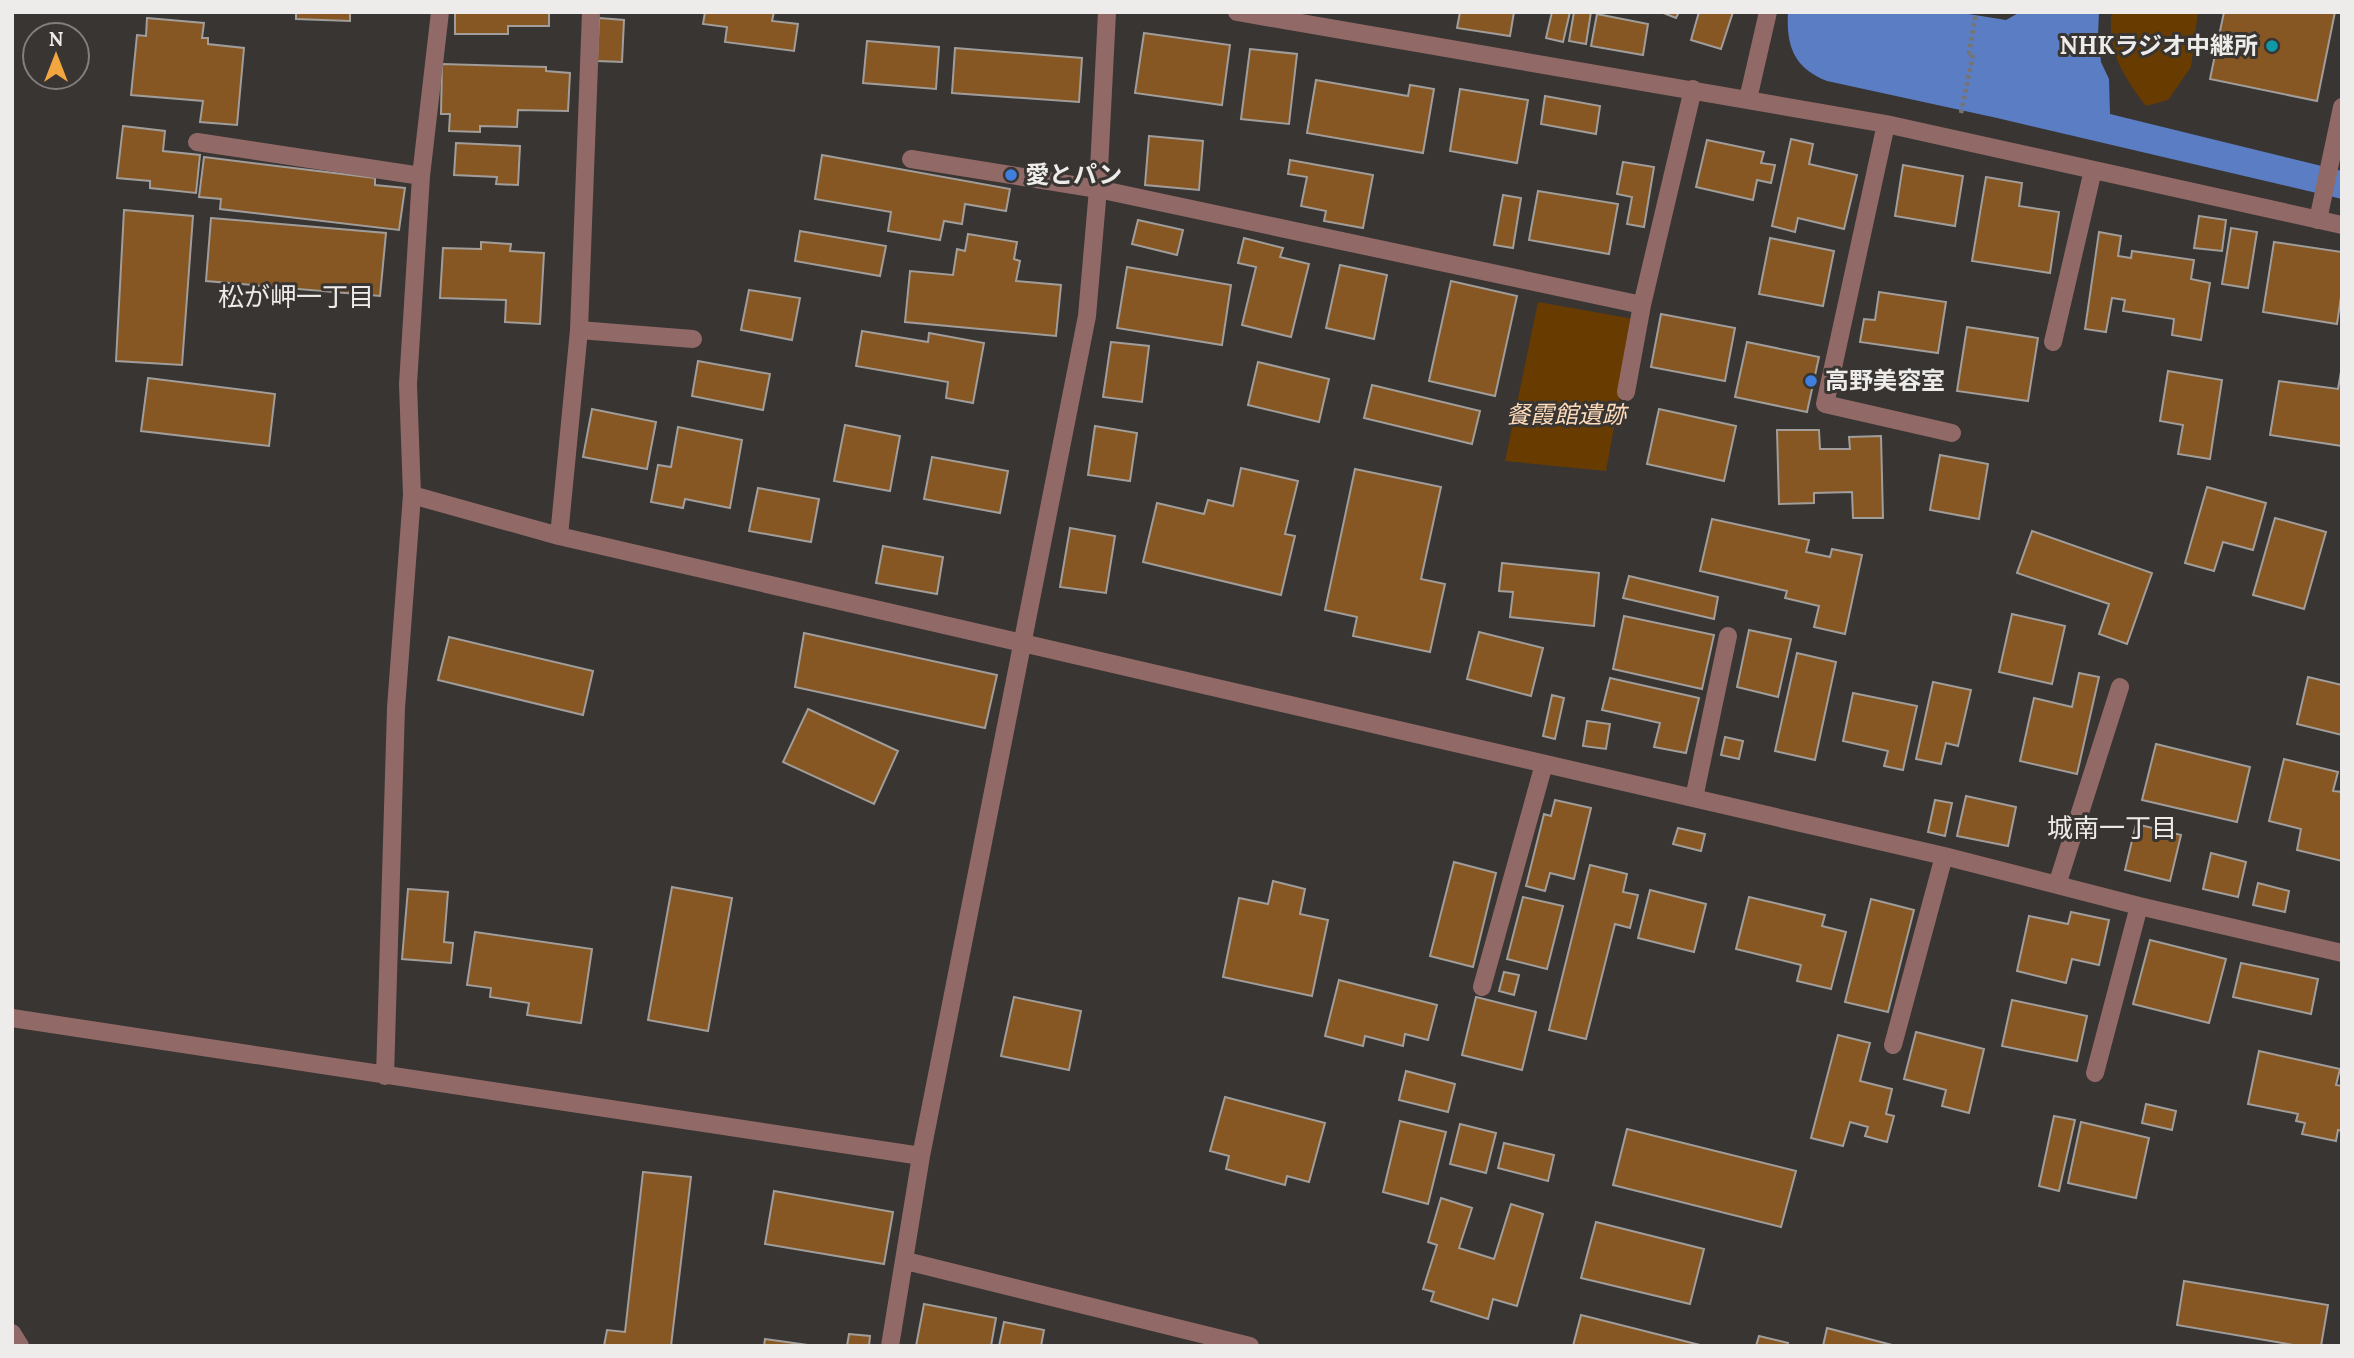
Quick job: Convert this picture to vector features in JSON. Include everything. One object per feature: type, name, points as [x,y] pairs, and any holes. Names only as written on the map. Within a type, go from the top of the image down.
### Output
[{"type":"street","points":[[385,1076],[396,708],[412,495],[408,384],[421,176],[440,12]]},
{"type":"street","points":[[559,536],[579,330],[591,12]]},
{"type":"street","points":[[890,1346],[906,1261],[921,1156],[1087,316],[1098,189],[1107,12]]},
{"type":"street","points":[[1237,12],[1886,124],[2342,225]]},
{"type":"street","points":[[1748,99],[1768,12]]},
{"type":"street","points":[[1626,392],[1642,305],[1693,89]]},
{"type":"street","points":[[2318,220],[2342,107]]},
{"type":"street","points":[[1886,124],[1825,404],[1952,433]]},
{"type":"street","points":[[197,142],[421,176]]},
{"type":"street","points":[[911,159],[1098,189],[1642,305]]},
{"type":"street","points":[[2053,342],[2093,170]]},
{"type":"street","points":[[579,330],[693,339]]},
{"type":"street","points":[[412,495],[559,536],[1944,856],[2139,906],[2342,953]]},
{"type":"street","points":[[1694,799],[1728,636]]},
{"type":"street","points":[[2057,885],[2120,687]]},
{"type":"street","points":[[1482,987],[1544,764]]},
{"type":"street","points":[[1893,1045],[1944,856]]},
{"type":"street","points":[[2095,1073],[2139,906]]},
{"type":"street","points":[[12,1018],[921,1156]]},
{"type":"street","points":[[906,1261],[1250,1346]]},
{"type":"street","points":[[12,1333],[20,1346]]},
{"type":"path","points":[[1960,118],[1973,54],[1969,54],[1976,12]]},
{"type":"green space","points":[[2112,12],[2198,12],[2191,67],[2168,100],[2146,106],[2124,74],[2114,51]]},
{"type":"green space","name":"餐霞館遺跡","points":[[1538,302],[1634,319],[1606,471],[1505,461]]},
{"type":"water","points":[[1788,12],[1956,12],[2006,20],[2020,12],[2099,12],[2098,36],[2101,62],[2109,79],[2110,114],[2342,171],[2342,199],[1827,81],[1807,70],[1794,54],[1789,35]]},
{"type":"building","points":[[296,12],[350,12],[350,21],[296,19]]},
{"type":"building","points":[[455,12],[549,12],[549,26],[508,26],[508,34],[455,34]]},
{"type":"building","points":[[705,12],[774,12],[772,21],[798,24],[794,51],[725,42],[727,27],[703,24]]},
{"type":"building","points":[[1460,12],[1514,12],[1510,36],[1457,28]]},
{"type":"building","points":[[1552,12],[1570,12],[1563,42],[1546,38]]},
{"type":"building","points":[[1574,12],[1591,12],[1586,44],[1569,41]]},
{"type":"building","points":[[1661,12],[1679,12],[1676,18]]},
{"type":"building","points":[[1699,12],[1733,12],[1721,49],[1691,40]]},
{"type":"building","name":"NHKラジオ中継所","points":[[2224,12],[2335,12],[2317,101],[2210,79]]},
{"type":"building","points":[[1597,14],[1648,24],[1643,55],[1591,46]]},
{"type":"building","points":[[147,18],[204,23],[202,38],[208,38],[208,44],[244,48],[237,125],[200,122],[203,101],[131,95],[137,35],[146,36]]},
{"type":"building","points":[[599,18],[624,20],[622,62],[597,61]]},
{"type":"building","points":[[1144,33],[1230,45],[1222,105],[1135,93]]},
{"type":"building","points":[[867,41],[939,47],[936,89],[863,83]]},
{"type":"building","points":[[955,48],[1082,58],[1079,102],[952,93]]},
{"type":"building","points":[[1250,49],[1297,54],[1289,124],[1241,119]]},
{"type":"building","points":[[442,64],[546,67],[546,71],[570,73],[568,111],[518,110],[517,127],[480,126],[480,132],[449,131],[450,114],[441,114]]},
{"type":"building","points":[[1316,80],[1408,96],[1410,85],[1434,89],[1423,153],[1307,133]]},
{"type":"building","points":[[1460,89],[1528,100],[1517,163],[1450,151]]},
{"type":"building","points":[[1545,96],[1600,106],[1596,134],[1541,124]]},
{"type":"building","points":[[123,126],[165,131],[163,151],[200,155],[196,193],[150,188],[150,181],[117,178]]},
{"type":"building","points":[[1149,136],[1203,141],[1199,190],[1145,185]]},
{"type":"building","points":[[1791,139],[1813,144],[1809,164],[1857,175],[1844,229],[1798,218],[1795,232],[1772,226]]},
{"type":"building","points":[[1707,140],[1764,152],[1761,163],[1775,165],[1771,183],[1757,180],[1753,200],[1696,187]]},
{"type":"building","points":[[456,143],[520,146],[518,185],[496,184],[497,177],[454,175]]},
{"type":"building","points":[[822,155],[1010,189],[1006,211],[965,204],[962,224],[944,221],[940,240],[888,231],[891,212],[815,199]]},
{"type":"building","points":[[204,157],[375,178],[375,185],[405,188],[399,230],[220,209],[221,199],[199,197]]},
{"type":"building","points":[[1290,160],[1373,175],[1363,228],[1324,221],[1326,211],[1301,206],[1307,177],[1288,174]]},
{"type":"building","points":[[1623,162],[1654,167],[1644,227],[1627,224],[1632,197],[1617,194]]},
{"type":"building","points":[[1903,165],[1963,176],[1955,226],[1895,216]]},
{"type":"building","points":[[1986,177],[2022,183],[2019,206],[2059,212],[2050,273],[1972,261]]},
{"type":"building","points":[[1538,191],[1618,204],[1609,254],[1529,240]]},
{"type":"building","points":[[1503,195],[1521,198],[1513,248],[1494,245]]},
{"type":"building","points":[[124,210],[193,216],[182,365],[116,361]]},
{"type":"building","points":[[2199,216],[2226,220],[2222,251],[2194,248]]},
{"type":"building","points":[[211,218],[386,233],[380,296],[206,281]]},
{"type":"building","points":[[1138,220],[1183,230],[1177,255],[1132,244]]},
{"type":"building","points":[[2231,228],[2257,232],[2248,288],[2222,284]]},
{"type":"building","points":[[800,231],[886,246],[880,276],[795,261]]},
{"type":"building","points":[[2099,232],[2121,236],[2118,256],[2131,258],[2132,251],[2194,260],[2191,279],[2210,283],[2201,340],[2172,335],[2174,319],[2123,311],[2125,300],[2112,298],[2106,332],[2085,329]]},
{"type":"building","points":[[968,234],[1017,242],[1014,259],[1020,261],[1016,281],[1061,285],[1056,336],[905,322],[910,271],[953,275],[957,249],[965,251]]},
{"type":"building","points":[[1244,238],[1283,248],[1280,257],[1309,264],[1291,337],[1242,325],[1256,267],[1238,263]]},
{"type":"building","points":[[1770,238],[1834,251],[1823,306],[1759,294]]},
{"type":"building","points":[[481,242],[511,244],[510,251],[544,253],[540,324],[505,322],[506,300],[440,298],[443,248],[481,249]]},
{"type":"building","points":[[2274,242],[2342,252],[2342,290],[2337,324],[2263,312]]},
{"type":"building","points":[[1340,265],[1387,275],[1374,339],[1326,328]]},
{"type":"building","points":[[1127,267],[1231,285],[1222,345],[1117,328]]},
{"type":"building","points":[[1451,281],[1517,296],[1495,396],[1429,381]]},
{"type":"building","points":[[749,290],[800,298],[792,340],[741,330]]},
{"type":"building","points":[[1879,292],[1946,302],[1938,353],[1860,342],[1864,319],[1875,320]]},
{"type":"building","points":[[1661,314],[1735,328],[1725,381],[1651,367]]},
{"type":"building","points":[[1967,327],[2038,338],[2028,401],[1957,391]]},
{"type":"building","points":[[862,331],[928,342],[929,333],[984,343],[973,403],[946,398],[948,382],[856,366]]},
{"type":"building","points":[[1111,342],[1149,346],[1142,402],[1103,397]]},
{"type":"building","points":[[1747,342],[1819,357],[1807,412],[1735,397]]},
{"type":"building","points":[[698,361],[770,374],[763,410],[692,396]]},
{"type":"building","points":[[1258,362],[1329,379],[1319,422],[1248,405]]},
{"type":"building","points":[[2342,366],[2342,446],[2270,435],[2279,381],[2338,389]]},
{"type":"building","points":[[2168,371],[2222,380],[2210,459],[2178,454],[2183,425],[2160,421]]},
{"type":"building","points":[[148,378],[275,394],[269,446],[141,431]]},
{"type":"building","points":[[1372,385],[1480,411],[1472,444],[1364,418]]},
{"type":"building","points":[[592,409],[656,422],[647,469],[583,457]]},
{"type":"building","points":[[1659,409],[1736,426],[1724,481],[1647,464]]},
{"type":"building","points":[[845,425],[900,436],[890,491],[834,481]]},
{"type":"building","points":[[1095,426],[1137,433],[1130,481],[1088,475]]},
{"type":"building","points":[[678,427],[742,440],[730,508],[685,499],[683,508],[651,502],[658,465],[671,467]]},
{"type":"building","points":[[1777,430],[1819,430],[1820,449],[1850,449],[1849,437],[1881,436],[1883,518],[1853,518],[1852,492],[1814,493],[1814,503],[1779,504]]},
{"type":"building","points":[[1940,455],[1988,464],[1979,519],[1930,510]]},
{"type":"building","points":[[932,457],[1008,471],[1000,513],[924,499]]},
{"type":"building","points":[[1241,468],[1298,481],[1285,534],[1295,536],[1281,595],[1143,562],[1157,503],[1204,514],[1208,500],[1233,506]]},
{"type":"building","points":[[1355,469],[1441,487],[1421,579],[1445,584],[1430,652],[1353,636],[1357,617],[1325,610]]},
{"type":"building","points":[[2207,487],[2266,503],[2253,550],[2223,542],[2214,571],[2185,563]]},
{"type":"building","points":[[758,488],[819,499],[811,542],[749,531]]},
{"type":"building","points":[[2275,518],[2326,532],[2304,609],[2253,595]]},
{"type":"building","points":[[1712,519],[1809,540],[1806,552],[1830,557],[1832,549],[1862,555],[1845,634],[1814,627],[1819,606],[1785,598],[1787,591],[1700,571]]},
{"type":"building","points":[[1070,528],[1115,536],[1106,593],[1060,587]]},
{"type":"building","points":[[2032,531],[2152,573],[2127,644],[2099,634],[2109,604],[2017,573]]},
{"type":"building","points":[[883,546],[943,557],[937,594],[876,583]]},
{"type":"building","points":[[1502,563],[1599,573],[1594,626],[1510,617],[1513,592],[1499,591]]},
{"type":"building","points":[[1629,576],[1718,597],[1714,619],[1623,598]]},
{"type":"building","points":[[2012,614],[2065,626],[2052,684],[1999,672]]},
{"type":"building","points":[[1624,616],[1714,635],[1702,689],[1613,669]]},
{"type":"building","points":[[1749,630],[1791,639],[1778,697],[1737,687]]},
{"type":"building","points":[[1479,632],[1543,648],[1531,696],[1467,679]]},
{"type":"building","points":[[804,633],[997,675],[985,728],[795,687]]},
{"type":"building","points":[[449,637],[593,671],[583,715],[438,680]]},
{"type":"building","points":[[1797,653],[1836,662],[1815,760],[1775,751]]},
{"type":"building","points":[[2079,673],[2099,677],[2077,774],[2020,761],[2034,698],[2072,707]]},
{"type":"building","points":[[2308,677],[2342,685],[2342,735],[2297,724]]},
{"type":"building","points":[[1610,678],[1699,698],[1686,753],[1654,747],[1660,723],[1602,710]]},
{"type":"building","points":[[1933,682],[1971,690],[1958,746],[1946,743],[1941,764],[1916,759]]},
{"type":"building","points":[[1853,693],[1917,706],[1903,770],[1884,766],[1888,751],[1843,741]]},
{"type":"building","points":[[1552,695],[1564,698],[1555,739],[1543,736]]},
{"type":"building","points":[[808,709],[898,751],[874,804],[783,762]]},
{"type":"building","points":[[1587,721],[1610,724],[1606,749],[1583,746]]},
{"type":"building","points":[[1725,737],[1743,741],[1739,759],[1721,755]]},
{"type":"building","points":[[2156,744],[2250,767],[2237,822],[2142,800]]},
{"type":"building","points":[[2284,759],[2338,772],[2333,791],[2342,792],[2342,861],[2297,850],[2301,829],[2269,821]]},
{"type":"building","points":[[1966,796],[2016,807],[2008,846],[1957,836]]},
{"type":"building","points":[[1555,800],[1591,808],[1574,879],[1550,873],[1545,891],[1526,886],[1544,814],[1551,816]]},
{"type":"building","points":[[1935,800],[1952,803],[1945,836],[1928,832]]},
{"type":"building","points":[[2136,824],[2181,835],[2170,881],[2125,870]]},
{"type":"building","points":[[1678,828],[1705,834],[1701,851],[1673,844]]},
{"type":"building","points":[[2211,853],[2246,862],[2238,897],[2203,889]]},
{"type":"building","points":[[1454,862],[1496,873],[1473,967],[1430,956]]},
{"type":"building","points":[[1590,865],[1627,874],[1623,892],[1638,895],[1630,928],[1615,924],[1586,1039],[1549,1030]]},
{"type":"building","points":[[1273,881],[1305,889],[1300,914],[1328,920],[1312,996],[1223,977],[1239,898],[1268,904]]},
{"type":"building","points":[[2258,883],[2289,891],[2285,912],[2253,905]]},
{"type":"building","points":[[672,887],[732,898],[708,1031],[648,1020]]},
{"type":"building","points":[[408,889],[448,892],[444,942],[453,943],[451,963],[402,959]]},
{"type":"building","points":[[1650,890],[1706,904],[1694,952],[1638,938]]},
{"type":"building","points":[[1523,897],[1563,906],[1547,969],[1507,959]]},
{"type":"building","points":[[1749,897],[1825,915],[1822,926],[1846,932],[1831,989],[1797,981],[1801,965],[1736,949]]},
{"type":"building","points":[[1871,899],[1914,910],[1888,1012],[1845,1002]]},
{"type":"building","points":[[2071,912],[2109,920],[2099,965],[2072,959],[2066,983],[2017,971],[2029,916],[2068,924]]},
{"type":"building","points":[[475,932],[592,949],[581,1023],[527,1015],[529,1003],[490,997],[491,988],[467,985]]},
{"type":"building","points":[[2150,940],[2226,959],[2209,1023],[2133,1004]]},
{"type":"building","points":[[2241,963],[2318,979],[2311,1014],[2233,997]]},
{"type":"building","points":[[1504,972],[1519,975],[1514,995],[1499,991]]},
{"type":"building","points":[[1339,980],[1437,1005],[1428,1040],[1405,1034],[1403,1046],[1365,1036],[1363,1046],[1325,1036]]},
{"type":"building","points":[[1014,997],[1081,1011],[1069,1070],[1001,1056]]},
{"type":"building","points":[[1476,997],[1536,1012],[1522,1070],[1462,1055]]},
{"type":"building","points":[[2012,1000],[2087,1016],[2077,1061],[2002,1046]]},
{"type":"building","points":[[1916,1032],[1984,1049],[1969,1113],[1942,1106],[1946,1090],[1904,1079]]},
{"type":"building","points":[[1838,1035],[1870,1043],[1860,1081],[1892,1089],[1886,1114],[1894,1116],[1887,1142],[1865,1136],[1868,1127],[1850,1122],[1843,1146],[1811,1138]]},
{"type":"building","points":[[2259,1051],[2340,1069],[2336,1085],[2342,1086],[2342,1131],[2338,1130],[2336,1141],[2302,1134],[2305,1123],[2296,1121],[2298,1114],[2248,1104]]},
{"type":"building","points":[[1406,1071],[1455,1084],[1448,1112],[1399,1100]]},
{"type":"building","points":[[1225,1097],[1325,1123],[1309,1182],[1287,1176],[1285,1185],[1226,1169],[1229,1156],[1210,1151]]},
{"type":"building","points":[[2146,1104],[2176,1111],[2172,1130],[2142,1123]]},
{"type":"building","points":[[2054,1116],[2075,1120],[2059,1191],[2039,1186]]},
{"type":"building","points":[[1400,1121],[1446,1132],[1428,1204],[1383,1192]]},
{"type":"building","points":[[2081,1122],[2149,1138],[2136,1198],[2068,1183]]},
{"type":"building","points":[[1460,1124],[1496,1133],[1486,1173],[1450,1164]]},
{"type":"building","points":[[1627,1129],[1796,1171],[1781,1227],[1613,1185]]},
{"type":"building","points":[[1504,1143],[1554,1155],[1548,1181],[1498,1168]]},
{"type":"building","points":[[643,1172],[691,1177],[671,1346],[604,1346],[607,1330],[625,1332]]},
{"type":"building","points":[[774,1191],[893,1212],[884,1264],[765,1244]]},
{"type":"building","points":[[1441,1198],[1472,1208],[1459,1248],[1494,1259],[1511,1204],[1543,1214],[1517,1306],[1493,1299],[1488,1319],[1431,1301],[1434,1292],[1423,1289],[1437,1245],[1428,1242]]},
{"type":"building","points":[[1596,1222],[1704,1249],[1690,1304],[1581,1278]]},
{"type":"building","points":[[2184,1281],[2328,1305],[2321,1346],[2299,1346],[2177,1325]]},
{"type":"building","points":[[924,1304],[996,1318],[991,1346],[916,1346]]},
{"type":"building","points":[[1581,1315],[1704,1346],[1573,1346]]},
{"type":"building","points":[[1004,1322],[1044,1330],[1041,1346],[999,1346]]},
{"type":"building","points":[[1827,1328],[1896,1346],[1823,1346]]},
{"type":"building","points":[[849,1334],[870,1336],[869,1346],[847,1346]]},
{"type":"building","points":[[1759,1336],[1788,1343],[1787,1346],[1756,1346]]},
{"type":"building","points":[[765,1339],[815,1346],[764,1346]]},
{"type":"place","name":"NHKラジオ中継所","points":[[2272,46]]},
{"type":"place","name":"愛とパン","points":[[1011,175]]},
{"type":"place","name":"高野美容室","points":[[1811,381]]},
{"type":"district","name":"松が岬一丁目","points":[[296,297]]},
{"type":"district","name":"城南一丁目","points":[[2112,828]]}]
